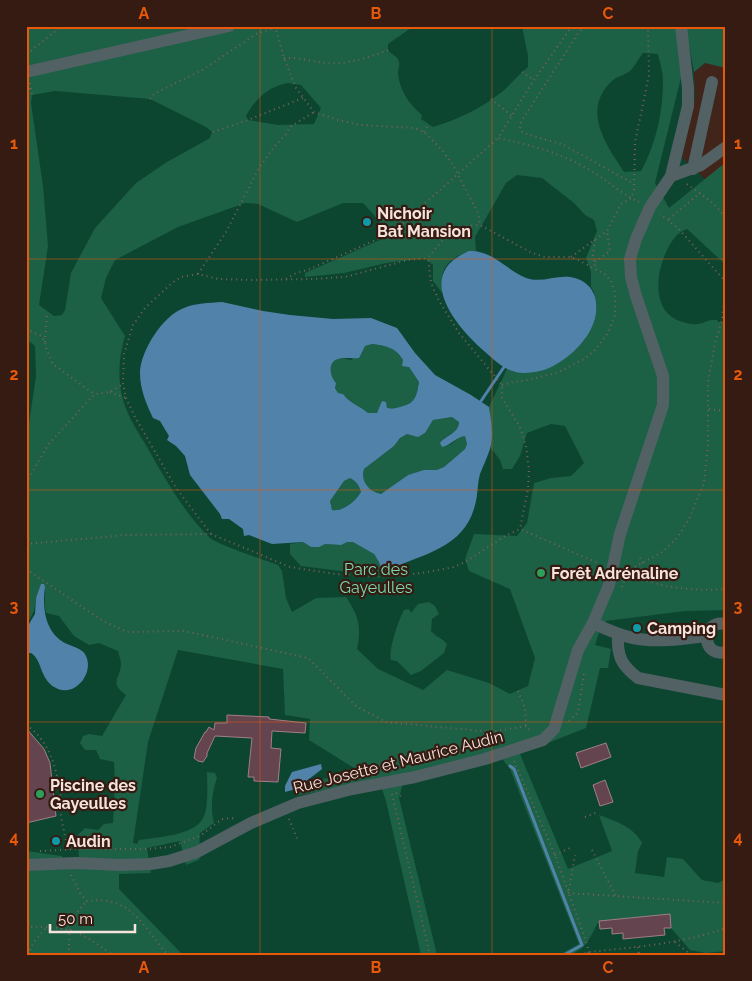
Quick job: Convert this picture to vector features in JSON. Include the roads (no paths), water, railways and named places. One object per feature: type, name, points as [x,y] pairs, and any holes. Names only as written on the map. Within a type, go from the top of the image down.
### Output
[{"type":"street","points":[[26,72],[229,26]]},
{"type":"street","points":[[680,26],[688,88],[688,106],[671,176],[650,207],[636,239],[630,259],[631,277],[636,296],[663,376],[663,405],[620,534],[609,585],[593,623],[618,635],[635,639],[658,640],[706,636]]},
{"type":"street","points":[[692,168],[712,82]]},
{"type":"street","points":[[671,176],[701,165],[726,147]]},
{"type":"street","name":"Rue Josette et Maurice Audin","points":[[26,865],[70,869],[169,861],[198,852],[250,823],[282,809],[312,799],[415,777],[485,759],[542,740],[554,729],[578,650],[593,623]]},
{"type":"street","points":[[726,624],[716,624],[710,628],[706,636],[708,646],[719,653],[726,652]]},
{"type":"street","points":[[618,635],[620,659],[626,669],[638,678],[726,694]]},
{"type":"water","points":[[469,251],[492,257],[519,275],[532,280],[569,277],[584,282],[595,296],[596,314],[589,332],[581,344],[558,363],[536,372],[512,371],[494,360],[462,328],[445,300],[441,286],[444,273],[452,261]]},
{"type":"water","points":[[222,302],[290,315],[333,319],[371,318],[397,328],[415,353],[435,375],[489,407],[492,428],[491,444],[480,474],[475,505],[470,519],[462,531],[442,547],[390,569],[381,570],[374,554],[353,542],[341,545],[325,544],[319,547],[311,547],[303,542],[272,544],[249,535],[244,536],[243,529],[229,519],[222,519],[190,475],[185,456],[167,440],[169,436],[160,421],[153,418],[142,390],[140,373],[141,364],[148,345],[168,318],[189,306]],"holes":[[[372,344],[397,352],[403,360],[402,366],[409,367],[419,382],[411,403],[387,408],[386,402],[382,401],[377,413],[368,413],[348,400],[343,394],[338,393],[335,388],[336,383],[331,374],[332,363],[341,358],[359,358],[365,346]],[[452,417],[459,422],[457,429],[440,443],[442,447],[465,436],[467,444],[465,449],[444,467],[408,475],[381,494],[369,488],[364,482],[364,469],[394,446],[400,438],[407,434],[418,437],[425,433],[433,420]],[[352,479],[361,492],[349,505],[332,510],[330,501],[344,481]]]},
{"type":"water","points":[[41,584],[44,584],[45,587],[44,603],[47,620],[54,634],[60,640],[81,650],[85,654],[88,663],[88,669],[82,681],[71,689],[58,689],[47,681],[35,656],[31,653],[26,653],[26,629],[35,614],[36,598]]},
{"type":"water","points":[[321,764],[322,769],[296,789],[285,792],[285,786],[292,772]]},
{"type":"waterway","points":[[481,401],[504,367]]},
{"type":"waterway","points":[[510,766],[514,769],[582,945],[564,955]]},
{"type":"place","name":"Nichoir Bat Mansion","points":[[367,222]]},
{"type":"place","name":"Forêt Adrénaline","points":[[541,573]]},
{"type":"place","name":"Camping","points":[[637,628]]},
{"type":"place","name":"Piscine des Gayeulles","points":[[40,794]]},
{"type":"place","name":"Audin","points":[[56,841]]},
{"type":"park label","name":"Parc des Gayeulles","points":[[376,578]]}]
